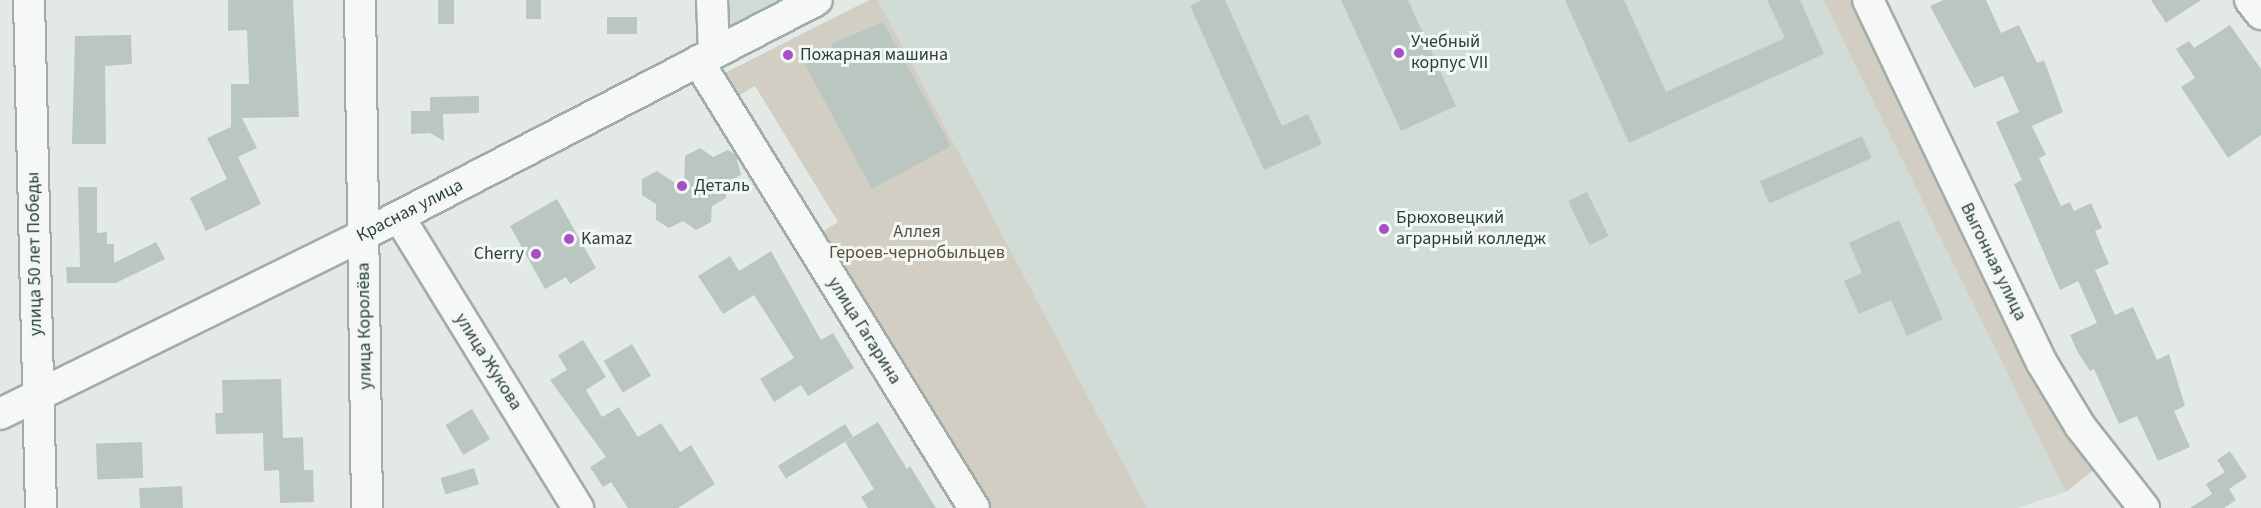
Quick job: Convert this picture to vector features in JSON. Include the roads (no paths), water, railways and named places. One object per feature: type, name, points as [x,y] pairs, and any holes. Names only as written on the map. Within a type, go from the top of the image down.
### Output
[{"type":"street","name":"улица 50 лет Победы","points":[[29,0],[41,508]]},
{"type":"street","name":"улица Королёва","points":[[360,0],[367,508]]},
{"type":"street","name":"улица Гагарина","points":[[712,0],[706,57],[974,508]]},
{"type":"street","name":"Красная улица","points":[[0,414],[399,217],[817,0]]},
{"type":"street","name":"Выгонная улица","points":[[1868,0],[2042,363],[2080,426],[2144,508]]},
{"type":"street","points":[[2250,0],[2261,14]]},
{"type":"street","name":"улица Жукова","points":[[399,217],[578,508]]},
{"type":"place","name":"Учебный корпус VII","points":[[1399,53]]},
{"type":"place","name":"Пожарная машина","points":[[788,55]]},
{"type":"place","name":"Деталь","points":[[682,186]]},
{"type":"place","name":"Брюховецкий аграрный колледж","points":[[1384,229]]},
{"type":"place","name":"Kamaz","points":[[569,239]]},
{"type":"place","name":"Cherry","points":[[536,254]]},
{"type":"park label","name":"Аллея Героев-чернобыльцев","points":[[917,243]]}]
